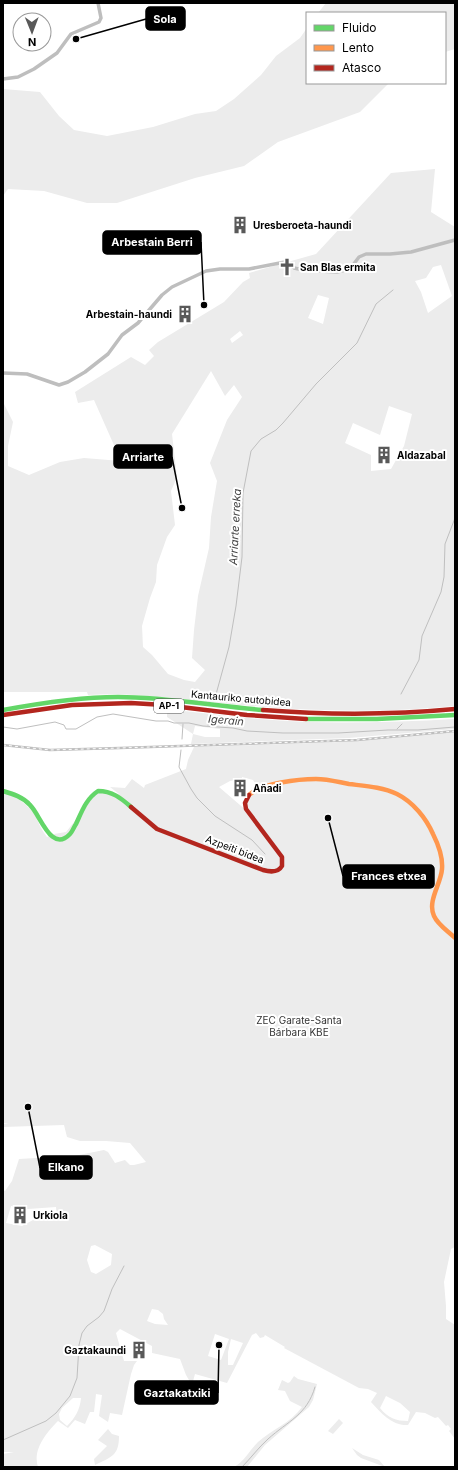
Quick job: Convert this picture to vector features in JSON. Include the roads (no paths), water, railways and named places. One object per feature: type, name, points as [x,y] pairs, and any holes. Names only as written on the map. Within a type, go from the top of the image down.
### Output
[{"type":"main road","name":"Kantauriko autobidea","points":[[3,710],[62,700],[110,697],[150,698],[245,709],[313,713],[388,713],[455,709]]},
{"type":"main road","name":"Kantauriko autobidea","points":[[3,715],[62,706],[117,703],[156,704],[246,714],[302,718],[372,719],[455,715]]},
{"type":"main road","name":"Azpeiti bidea","points":[[3,791],[23,799],[31,805],[47,833],[54,838],[67,838],[91,796],[100,791],[109,792],[120,798],[147,822],[157,828],[266,871],[272,872],[281,868],[283,859],[246,809],[246,800],[252,792],[272,784],[317,779],[386,791],[400,796],[413,806],[426,822],[434,836],[441,854],[442,868],[441,879],[432,902],[432,910],[437,920],[455,938]]},
{"type":"street","points":[[3,79],[18,76],[37,68],[57,53],[71,34],[97,24],[100,20],[98,3]]},
{"type":"street","points":[[3,373],[27,374],[58,385],[68,382],[102,360],[122,335],[138,323],[165,292],[172,287],[206,271],[220,269],[249,269],[285,262],[294,268],[302,270],[337,272],[351,268],[359,257],[366,254],[411,252],[455,240]]},
{"type":"waterway","name":"Arriarte erreka","points":[[215,698],[229,647],[236,606],[242,557],[243,493],[251,451],[261,439],[276,430],[283,423],[316,384],[357,343],[376,304],[393,290]]},
{"type":"waterway","points":[[401,694],[419,660],[422,636],[441,592],[444,577],[445,544],[455,518]]},
{"type":"waterway","name":"Igerain","points":[[3,727],[17,729],[55,722],[64,725],[66,729],[76,729],[97,717],[113,714],[156,721],[189,723],[247,731],[283,733],[338,733],[455,727]]},
{"type":"waterway","name":"Igerain","points":[[208,725],[209,720]]},
{"type":"waterway","points":[[182,739],[183,724]]},
{"type":"waterway","name":"Igerain","points":[[397,729],[402,724]]},
{"type":"waterway","points":[[181,750],[179,767],[197,798],[215,816],[252,840],[265,854]]},
{"type":"waterway","points":[[3,1440],[46,1421],[56,1413],[70,1396],[77,1378],[79,1345],[82,1333],[87,1326],[104,1311],[112,1289],[124,1266]]},
{"type":"waterway","points":[[242,1467],[268,1439],[302,1411],[312,1397],[315,1387]]},
{"type":"railway","points":[[3,745],[50,750],[120,748],[357,740],[455,731]]},
{"type":"place","name":"Sola","points":[[76,39]]},
{"type":"place","name":"Uresberoeta-haundi","points":[[240,225]]},
{"type":"place","name":"San Blas ermita","points":[[287,267]]},
{"type":"place","name":"Arbestain Berri","points":[[204,305]]},
{"type":"place","name":"Arbestain-haundi","points":[[185,314]]},
{"type":"place","name":"Aldazabal","points":[[384,455]]},
{"type":"place","name":"Arriarte","points":[[182,508]]},
{"type":"place","name":"Añadi","points":[[240,788]]},
{"type":"place","name":"Frances etxea","points":[[328,818]]},
{"type":"place","name":"Elkano","points":[[28,1107]]},
{"type":"place","name":"Urkiola","points":[[20,1215]]},
{"type":"place","name":"Gaztakatxiki","points":[[219,1345]]},
{"type":"place","name":"Gaztakaundi","points":[[139,1350]]},
{"type":"park label","name":"ZEC Garate-Santa Bárbara KBE","points":[[299,1026]]}]
